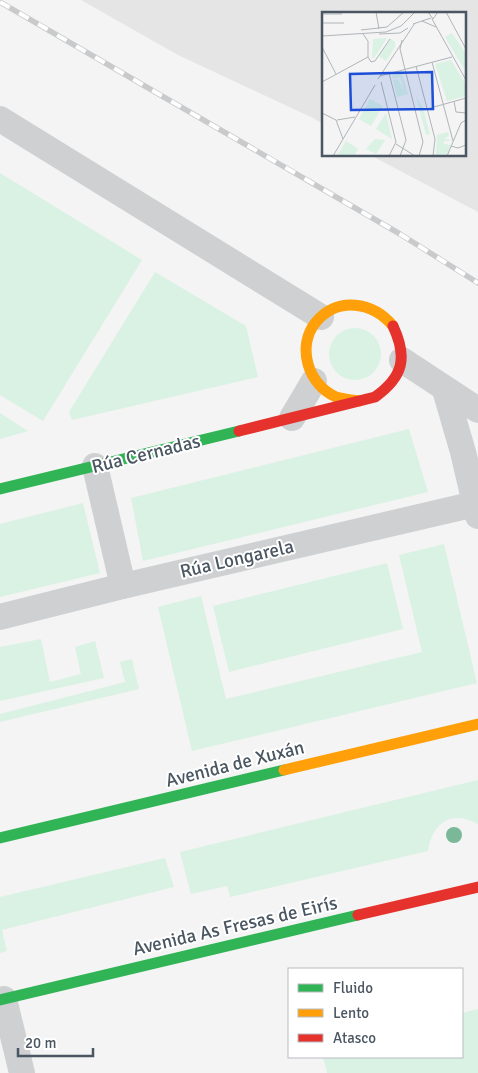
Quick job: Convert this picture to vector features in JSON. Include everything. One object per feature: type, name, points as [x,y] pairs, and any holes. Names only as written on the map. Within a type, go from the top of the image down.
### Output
[{"type":"street","points":[[0,119],[321,317]]},
{"type":"street","points":[[348,305],[363,305],[377,310],[388,319],[397,331],[402,346],[402,360],[397,375],[388,388],[374,397],[359,401],[346,401],[334,397],[314,381],[308,368],[307,341],[312,328],[321,317],[334,309],[348,305]]},
{"type":"street","points":[[402,360],[478,410]]},
{"type":"street","points":[[292,418],[314,381]]},
{"type":"street","points":[[445,390],[463,452],[476,510]]},
{"type":"street","name":"Rúa Cernadas","points":[[0,489],[359,401]]},
{"type":"street","points":[[95,466],[123,586]]},
{"type":"street","name":"Rúa Longarela","points":[[0,617],[123,586],[476,510]]},
{"type":"street","name":"Avenida de Xuxán","points":[[0,838],[478,724]]},
{"type":"street","name":"Avenida As Fresas de Eirís","points":[[2,1000],[478,887]]},
{"type":"street","points":[[2,1000],[22,1073]]},
{"type":"shaded area","points":[[81,0],[478,0],[478,212],[372,156],[466,156],[466,12],[322,12],[322,123],[178,55]]},
{"type":"green space","points":[[0,173],[142,260],[43,421],[0,395]]},
{"type":"green space","points":[[155,272],[246,326],[258,377],[72,420],[69,412]]},
{"type":"green space","points":[[355,328],[365,330],[373,336],[379,344],[381,354],[379,364],[373,372],[365,378],[355,380],[345,378],[337,372],[331,364],[329,354],[331,344],[337,336],[345,330]]},
{"type":"green space","points":[[0,413],[28,431],[0,439]]},
{"type":"green space","points":[[409,429],[428,492],[143,561],[131,498]]},
{"type":"green space","points":[[83,503],[100,573],[0,597],[0,524]]},
{"type":"green space","points":[[444,544],[477,683],[192,751],[158,607],[201,596],[226,699],[422,652],[399,555]]},
{"type":"green space","points":[[387,563],[403,629],[229,672],[213,606]]},
{"type":"green space","points":[[41,639],[50,682],[81,674],[75,647],[95,641],[104,678],[0,701],[0,647]]},
{"type":"green space","points":[[132,659],[139,689],[0,722],[0,714],[125,682],[120,662]]},
{"type":"green space","points":[[478,780],[478,824],[459,818],[444,821],[434,833],[428,851],[230,897],[227,886],[191,894],[180,852]]},
{"type":"green space","points":[[165,858],[174,887],[2,930],[7,951],[0,953],[0,897]]},
{"type":"green space","points":[[478,1009],[478,1073],[327,1073],[323,1058],[463,1058],[463,1013]]},
{"type":"railway","points":[[0,2],[400,234],[478,283]]},
{"type":"traffic: fast","points":[[0,489],[239,431]]},
{"type":"traffic: fast","points":[[0,838],[284,770]]},
{"type":"traffic: fast","points":[[0,1000],[358,915]]},
{"type":"traffic: slow","points":[[359,401],[336,397],[318,384],[308,364],[306,353],[310,332],[316,322],[334,308],[355,305],[366,307],[376,312],[393,326]]},
{"type":"traffic: slow","points":[[284,770],[478,724]]},
{"type":"traffic: jam","points":[[239,431],[375,397],[392,382],[400,366],[400,348],[393,326]]},
{"type":"traffic: jam","points":[[358,915],[478,887]]}]
